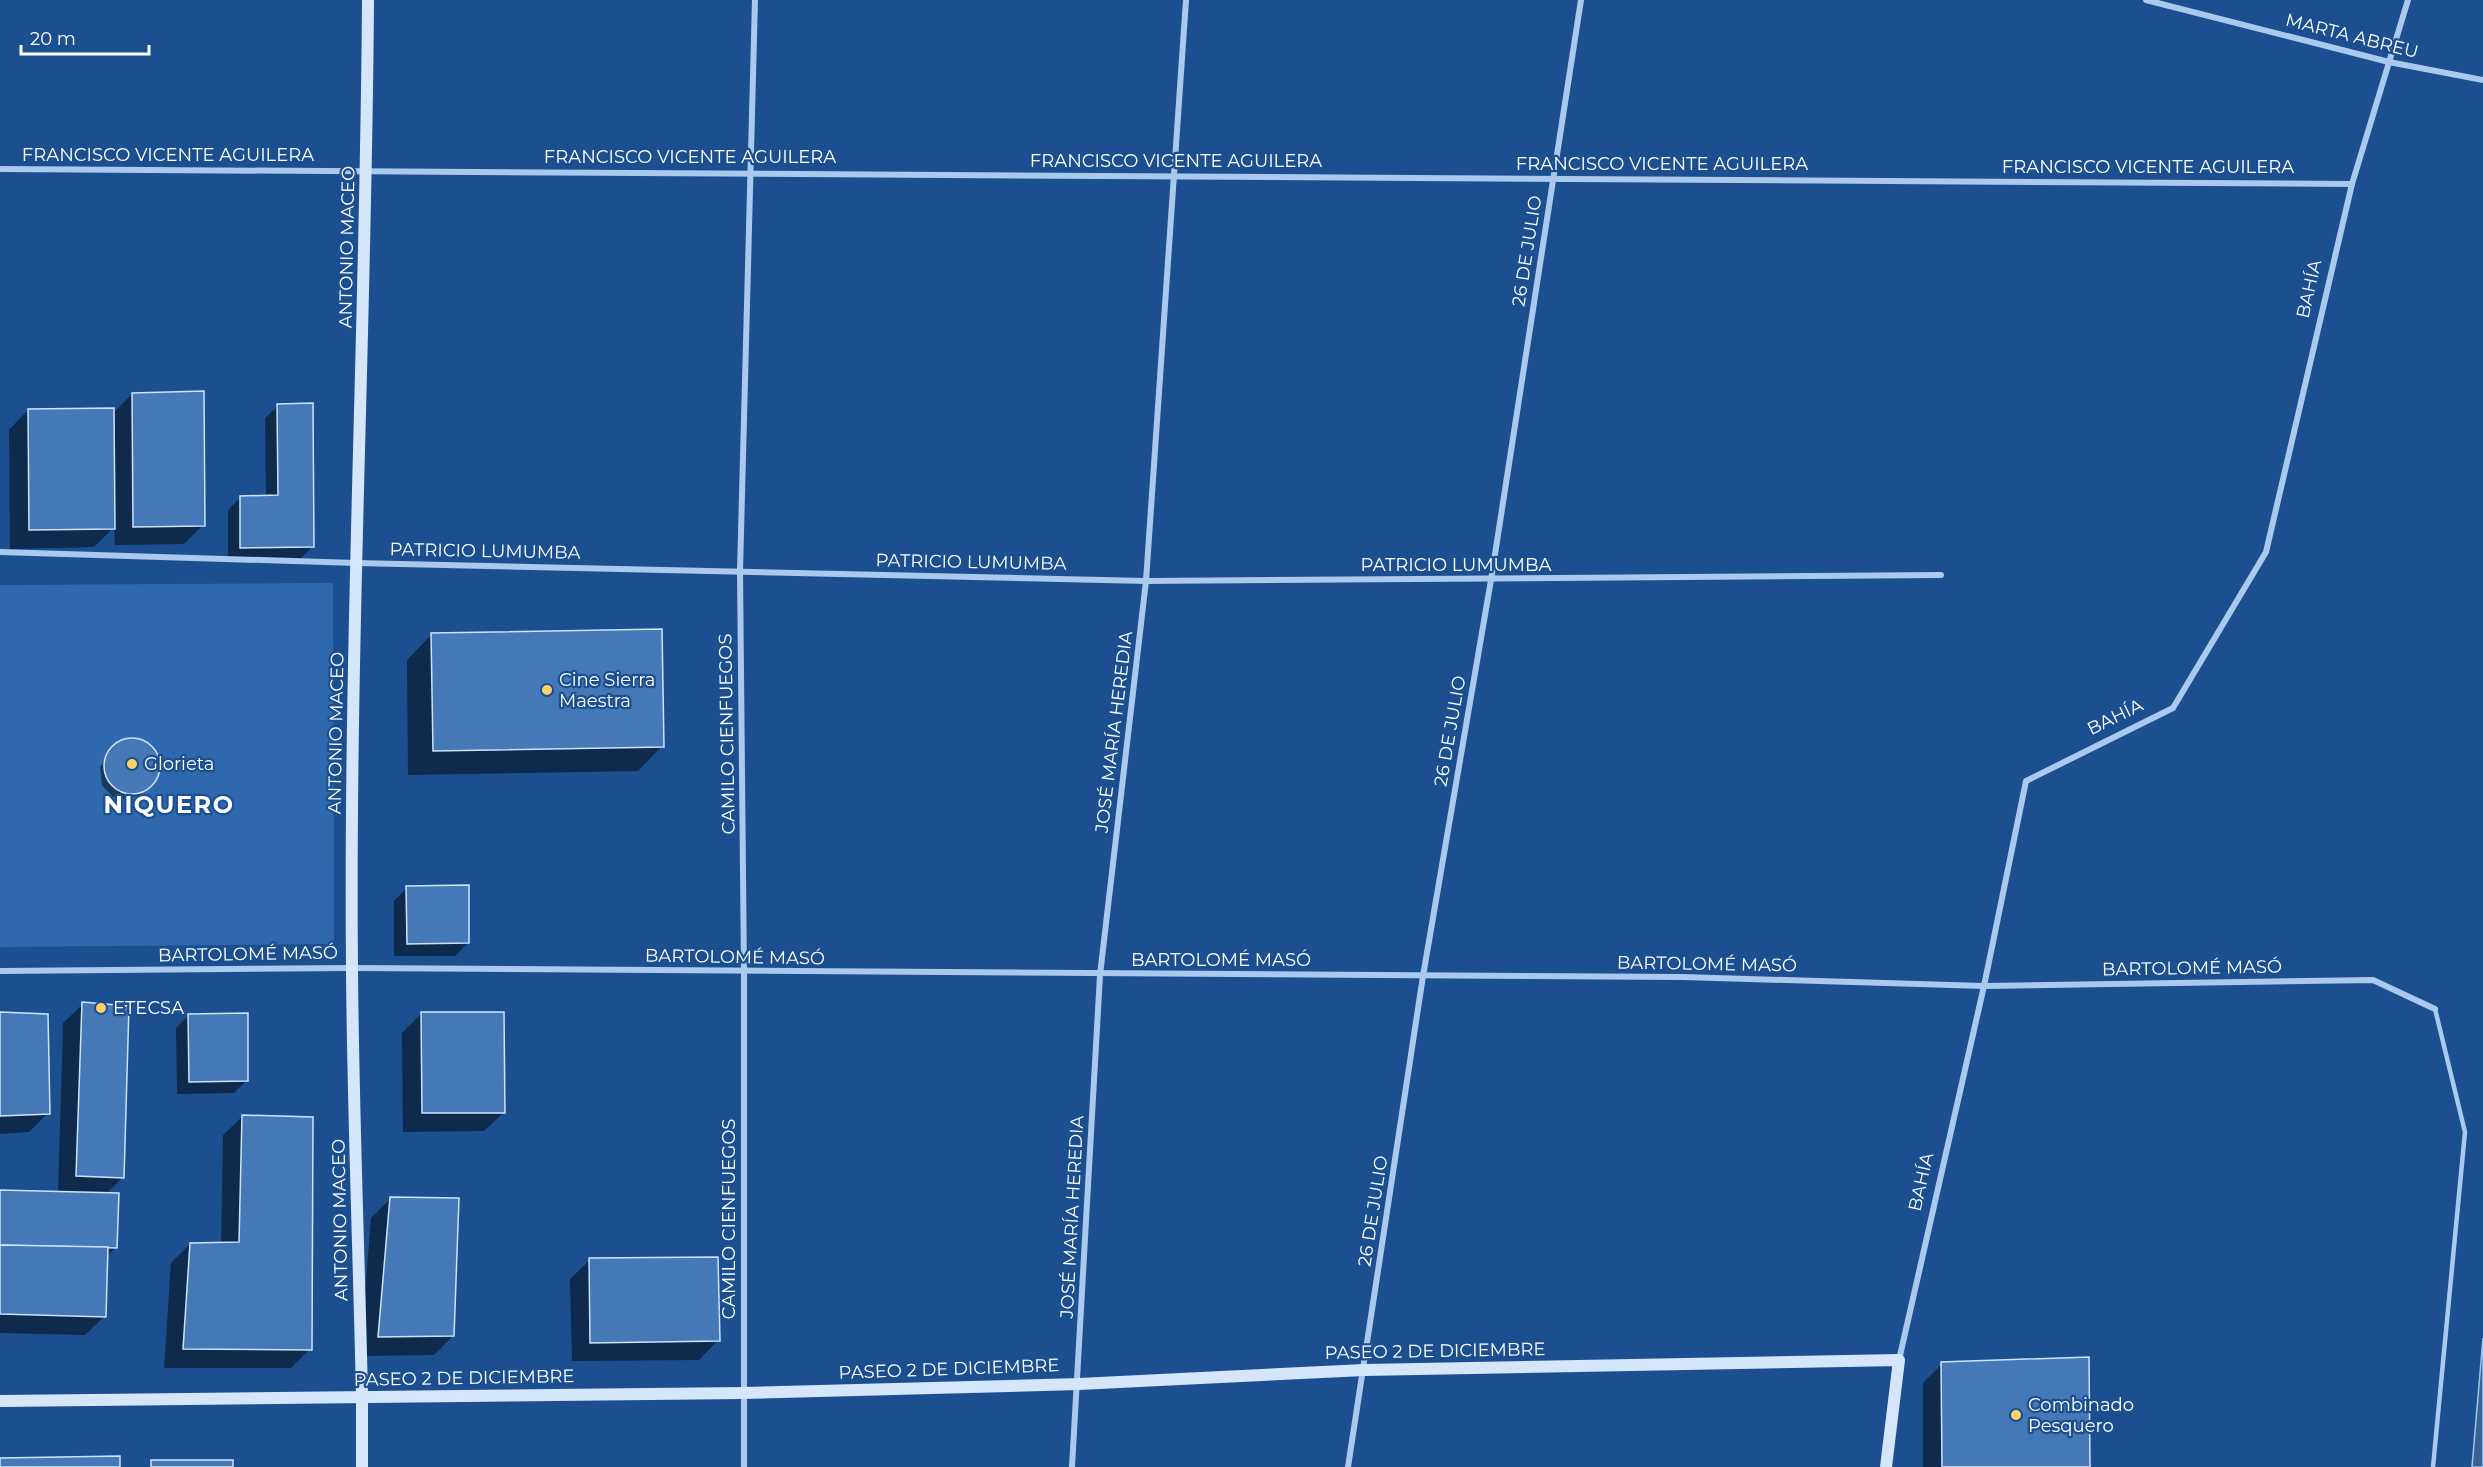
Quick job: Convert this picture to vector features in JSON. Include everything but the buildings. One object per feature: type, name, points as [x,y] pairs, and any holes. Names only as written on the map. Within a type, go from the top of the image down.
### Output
[{"type":"street","name":"ANTONIO MACEO","points":[[362,1467],[352,968],[356,563],[367,170],[368,0]]},
{"type":"street","name":"CAMILO CIENFUEGOS","points":[[744,1467],[744,972],[740,571],[755,0]]},
{"type":"street","name":"JOSÉ MARÍA HEREDIA","points":[[1072,1467],[1079,1384],[1100,975],[1146,581],[1186,0]]},
{"type":"street","name":"26 DE JULIO","points":[[1348,1467],[1424,976],[1491,580],[1581,0]]},
{"type":"street","name":"MARTA ABREU","points":[[2146,0],[2389,62],[2483,80]]},
{"type":"street","name":"BAHÍA","points":[[1886,1467],[1899,1360],[1984,986],[2026,781],[2174,708],[2266,552],[2352,183],[2408,0]]},
{"type":"street","name":"FRANCISCO VICENTE AGUILERA","points":[[0,169],[2352,183]]},
{"type":"street","name":"PATRICIO LUMUMBA","points":[[0,552],[356,563],[1146,581],[1941,575]]},
{"type":"street","name":"BARTOLOMÉ MASÓ","points":[[0,971],[352,968],[1100,975],[1683,977],[1984,986],[2373,980],[2434,1009]]},
{"type":"street","name":"PASEO 2 DE DICIEMBRE","points":[[0,1401],[744,1393],[1079,1384],[1364,1370],[1899,1360]]},
{"type":"lane","points":[[2433,1467],[2465,1132],[2434,1009]]},
{"type":"shaded area","points":[[333,583],[334,944],[0,947],[0,585]]},
{"type":"shaded area","points":[[2483,1338],[2483,1467],[2472,1467]]},
{"type":"place","name":"Cine Sierra Maestra","points":[[547,690]]},
{"type":"place","name":"Glorieta","points":[[132,764]]},
{"type":"place","name":"ETECSA","points":[[101,1008]]},
{"type":"place","name":"Combinado Pesquero","points":[[2016,1415]]},
{"type":"district","name":"NIQUERO","points":[[169,805]]}]
